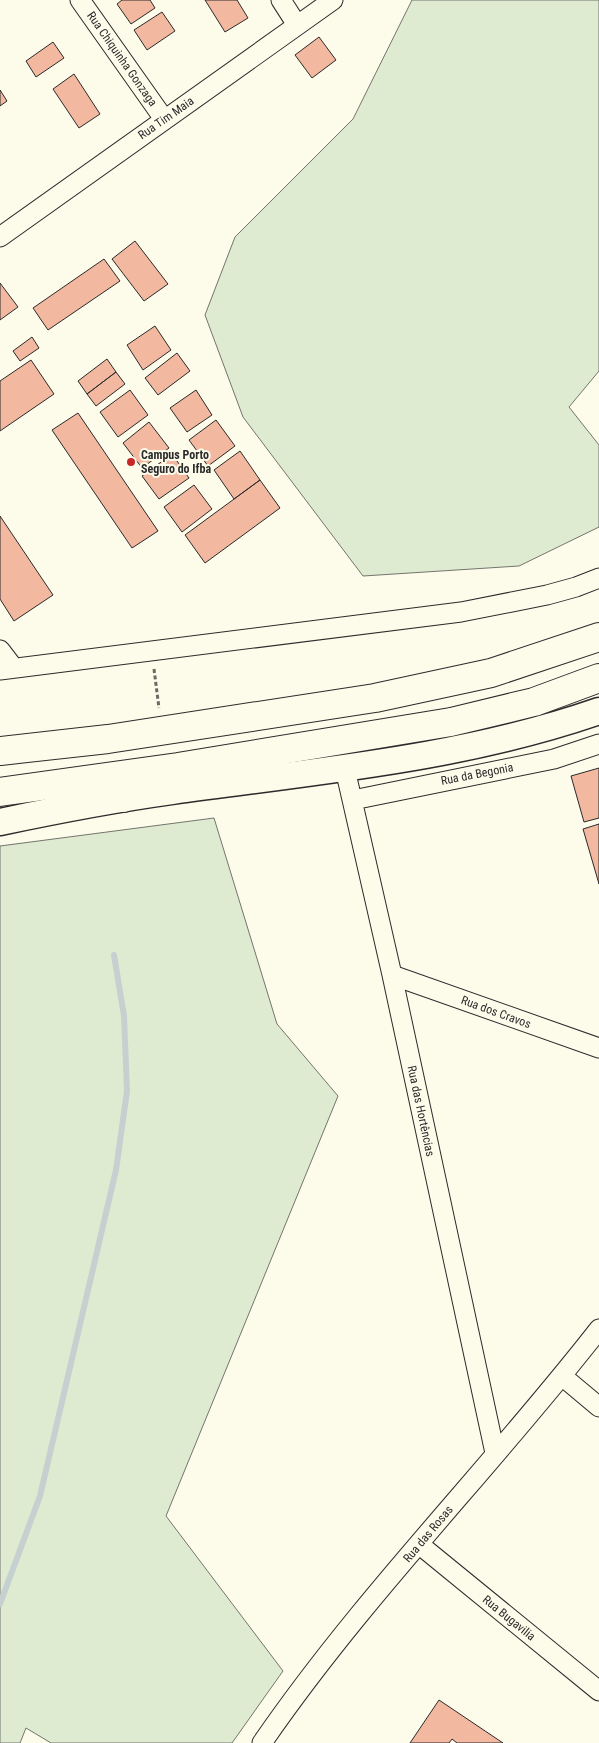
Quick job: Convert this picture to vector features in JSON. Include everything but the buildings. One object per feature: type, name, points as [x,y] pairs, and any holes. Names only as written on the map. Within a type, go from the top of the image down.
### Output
[{"type":"main road","points":[[0,750],[108,739],[375,698],[491,673],[599,636]]},
{"type":"main road","points":[[0,794],[178,768],[451,722],[534,702],[599,678]]},
{"type":"main road","points":[[0,794],[123,798]]},
{"type":"street","name":"Rua Chiquinha Gonzaga","points":[[80,0],[164,118]]},
{"type":"street","points":[[281,0],[297,25]]},
{"type":"street","name":"Rua Tim Maia","points":[[0,236],[332,0]]},
{"type":"street","points":[[0,650],[6,669],[238,642],[461,612],[547,595],[599,578]]},
{"type":"street","points":[[0,822],[123,798],[345,769],[497,742],[555,727],[599,711]]},
{"type":"street","name":"Rua da Begonia","points":[[353,800],[554,759],[599,744]]},
{"type":"street","name":"Rua das Hortências","points":[[345,769],[392,975],[494,1454]]},
{"type":"street","name":"Rua dos Cravos","points":[[392,975],[599,1048]]},
{"type":"street","name":"Rua das Rosas","points":[[262,1743],[336,1643],[420,1545],[494,1454],[562,1376],[599,1329]]},
{"type":"street","points":[[562,1376],[599,1407]]},
{"type":"street","name":"Rua Bugavilia","points":[[420,1545],[599,1691]]},
{"type":"green space","points":[[412,0],[599,0],[599,371],[569,407],[599,445],[599,527],[519,566],[363,576],[243,417],[205,315],[235,237],[353,119]]},
{"type":"green space","points":[[214,818],[277,1024],[338,1096],[166,1516],[283,1671],[232,1743],[51,1743],[26,1728],[20,1743],[0,1743],[0,846]]},
{"type":"waterway","points":[[0,1604],[40,1496],[116,1170],[127,1091],[124,1016],[114,955]]},
{"type":"place","name":"Campus Porto Seguro do Ifba","points":[[131,462]]}]
